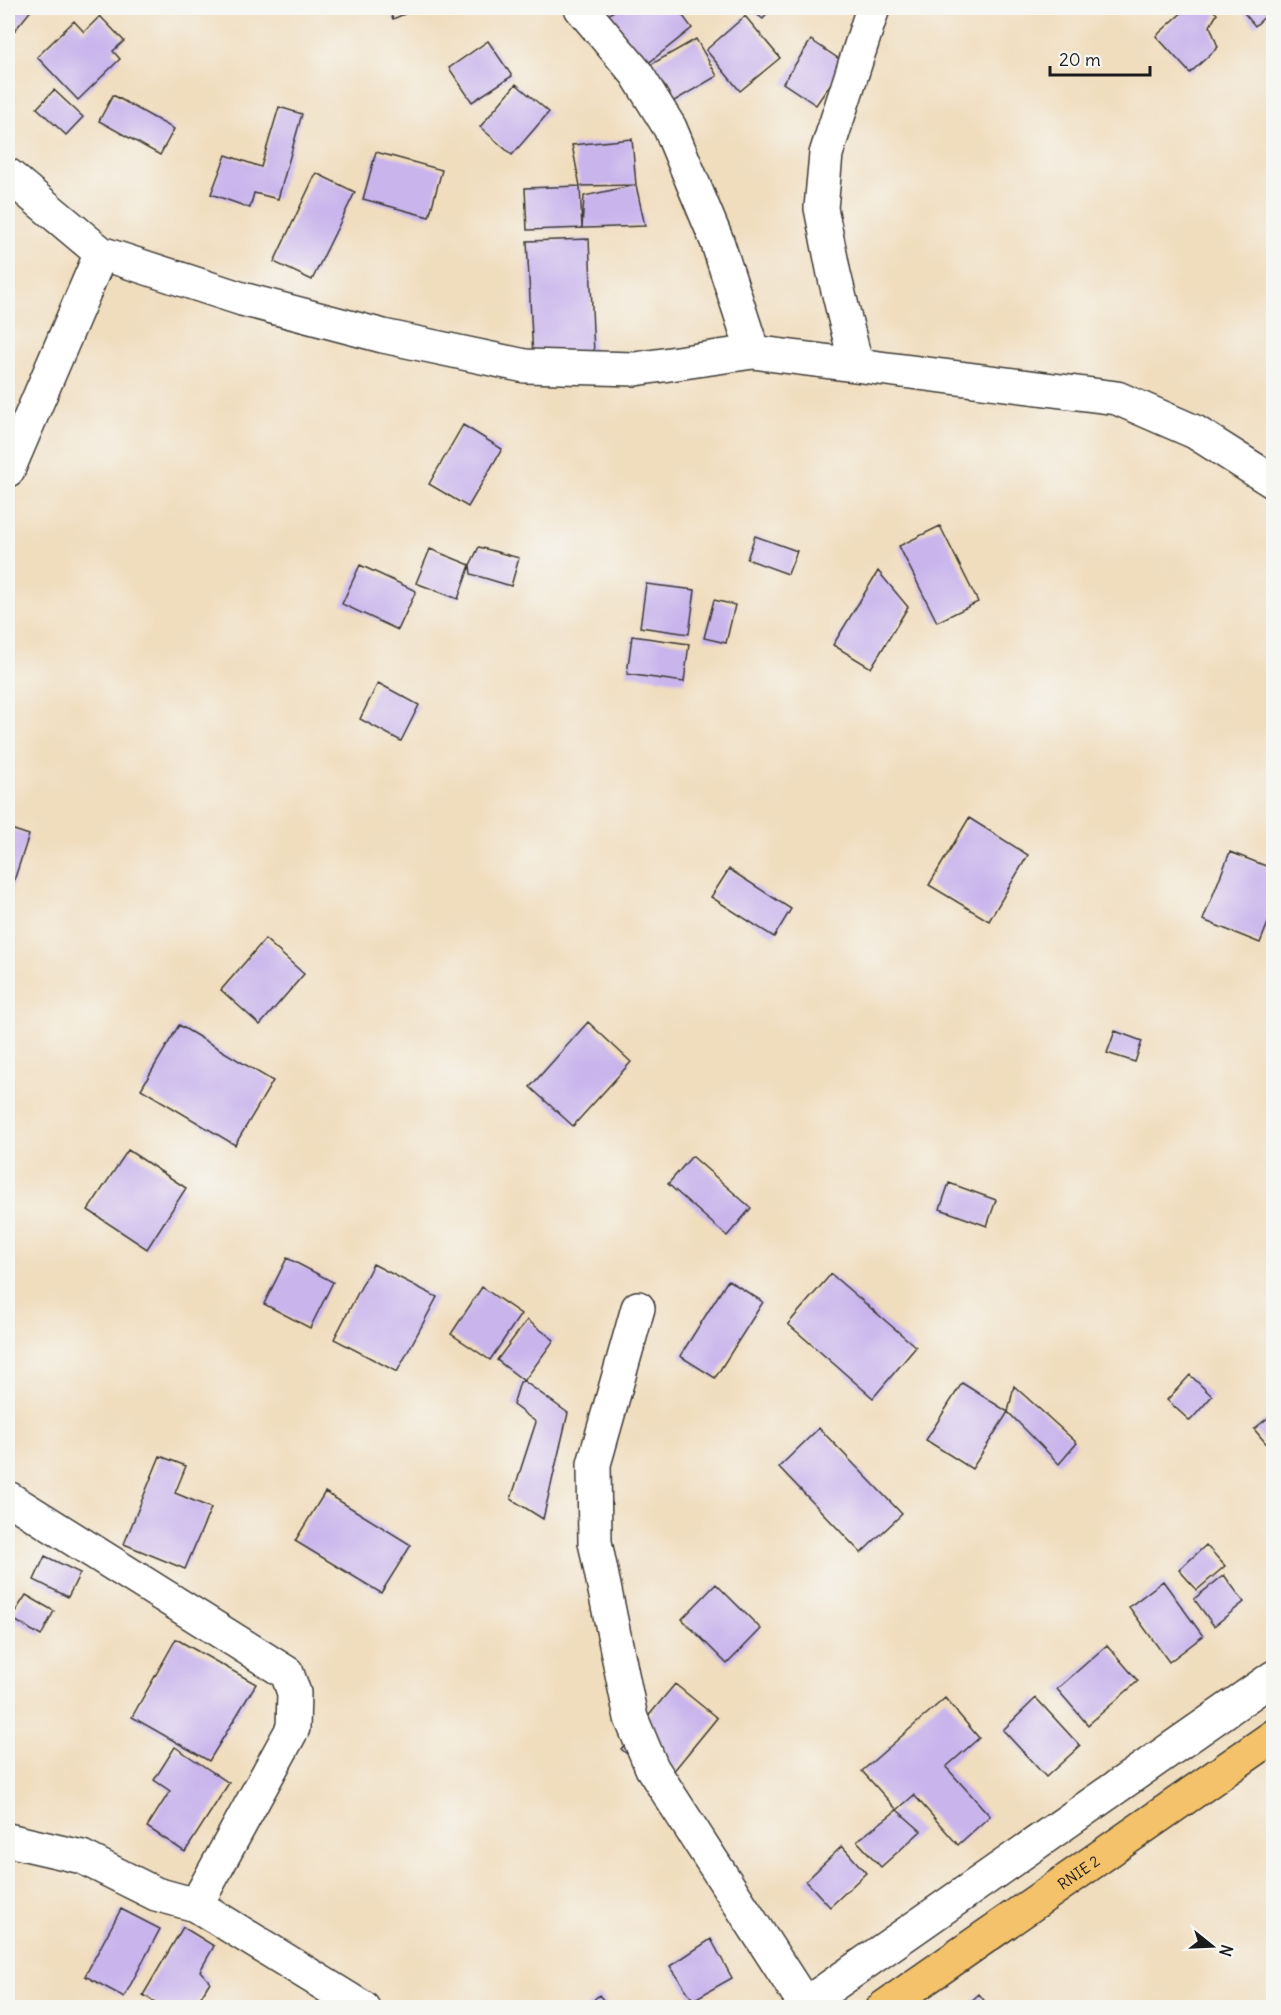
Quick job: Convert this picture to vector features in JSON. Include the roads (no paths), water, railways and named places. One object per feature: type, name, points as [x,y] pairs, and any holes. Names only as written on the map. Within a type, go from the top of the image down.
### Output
[{"type":"highway","name":"RNIE 2","points":[[883,2007],[1274,1736]]},
{"type":"street","points":[[581,8],[636,73],[657,111],[670,128],[717,241],[753,352]]},
{"type":"street","points":[[856,364],[834,274],[821,207],[826,154],[873,8]]},
{"type":"street","points":[[8,175],[101,253],[242,299],[383,336],[525,366],[635,369],[753,352],[1117,398],[1195,432],[1274,482]]},
{"type":"street","points":[[8,470],[101,253]]},
{"type":"street","points":[[638,1308],[594,1464],[595,1542],[631,1718],[652,1768],[804,2006],[1274,1677]]},
{"type":"street","points":[[8,1498],[287,1672],[294,1693],[293,1728],[196,1905]]},
{"type":"street","points":[[8,1840],[82,1857],[156,1894],[196,1905],[363,2007]]}]
